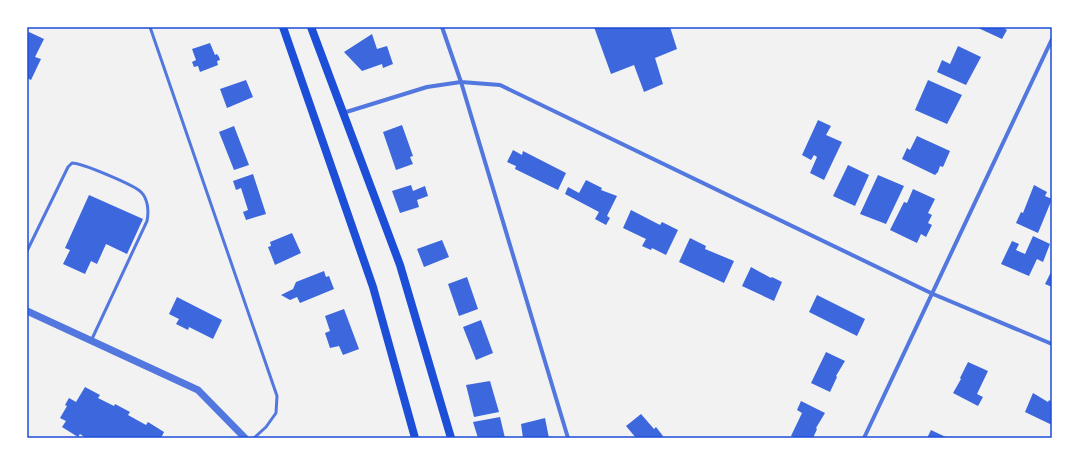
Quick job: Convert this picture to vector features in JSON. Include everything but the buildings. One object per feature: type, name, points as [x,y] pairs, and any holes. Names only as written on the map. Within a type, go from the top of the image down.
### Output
[{"type":"main road","points":[[283,27],[373,288],[415,438]]},
{"type":"main road","points":[[311,27],[400,265],[451,438]]},
{"type":"street","points":[[442,27],[461,82],[568,438]]},
{"type":"street","points":[[864,438],[1052,39]]},
{"type":"street","points":[[343,113],[427,87],[461,82],[500,84],[933,294],[1052,344]]},
{"type":"street","points":[[27,311],[198,390],[245,438]]},
{"type":"lane","points":[[150,27],[277,396],[276,413],[266,427],[254,438]]},
{"type":"lane","points":[[27,251],[68,167],[72,163],[87,165],[140,191],[147,204],[149,213],[147,221],[90,340]]}]
